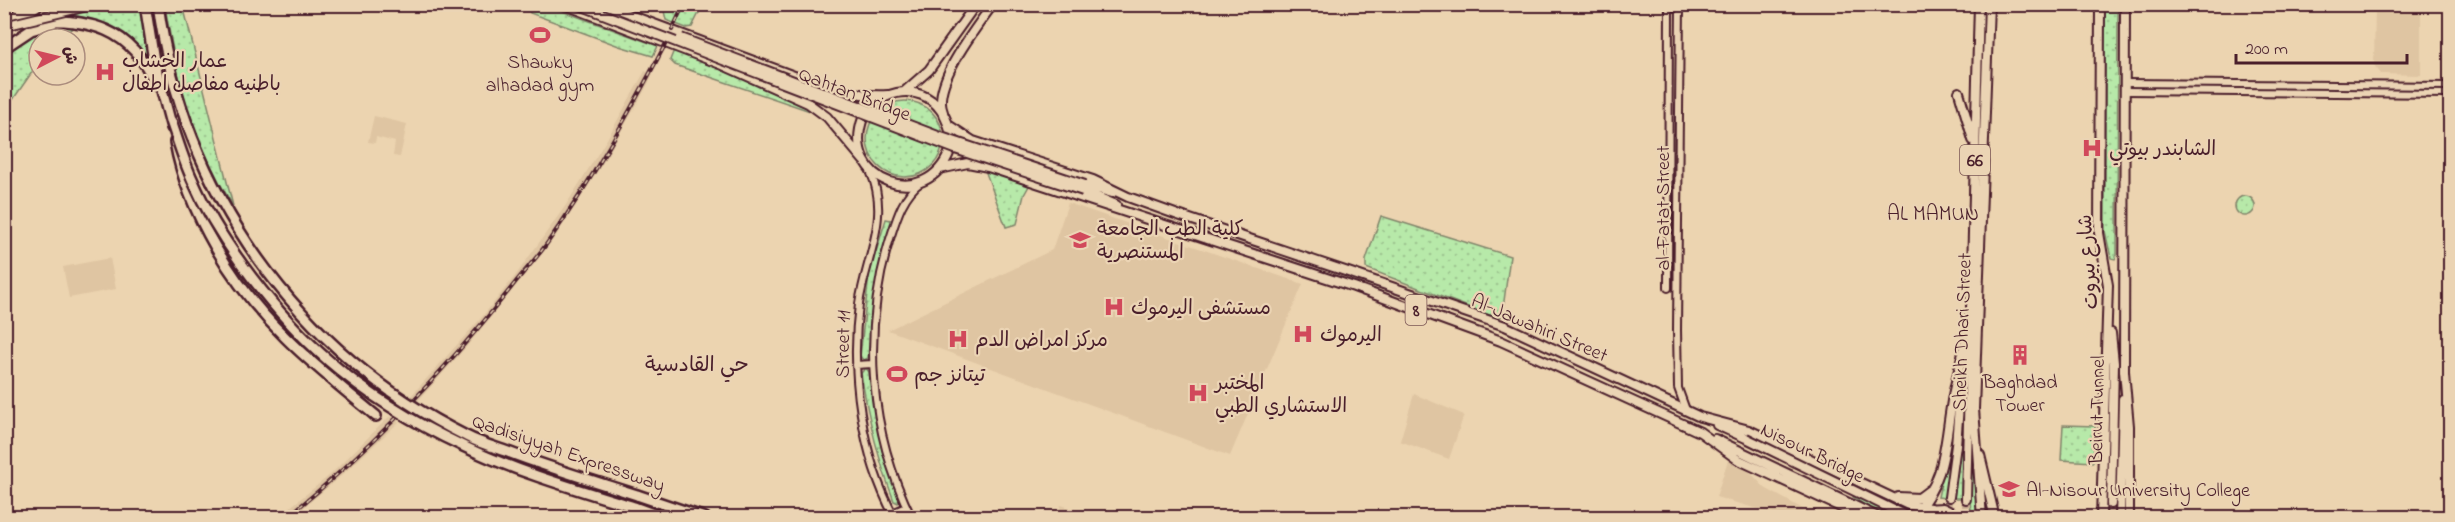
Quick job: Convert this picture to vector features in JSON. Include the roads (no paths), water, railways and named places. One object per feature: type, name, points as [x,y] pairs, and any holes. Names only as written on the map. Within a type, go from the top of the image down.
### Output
[{"type":"highway","points":[[4,10],[11,4]]},
{"type":"highway","points":[[28,4],[21,19],[72,20],[107,29],[124,40],[141,59],[170,117],[180,166],[204,224],[244,287],[286,339],[376,416]]},
{"type":"highway","name":"Qadisiyyah Expressway","points":[[145,4],[154,61],[170,117],[193,182],[226,241],[266,294],[329,361],[416,422],[463,447],[525,472],[664,518]]},
{"type":"highway","name":"Qadisiyyah Expressway","points":[[158,4],[172,84],[198,155],[220,200],[270,276],[306,319],[339,351],[387,390],[467,437],[528,460],[705,518]]},
{"type":"highway","points":[[4,48],[32,30],[72,20]]},
{"type":"main road","points":[[21,19],[40,4]]},
{"type":"main road","points":[[4,26],[21,19],[95,4]]},
{"type":"main road","points":[[563,4],[723,65],[808,103],[827,117],[870,170],[881,179],[894,184],[907,185],[921,182],[940,169],[950,151]]},
{"type":"main road","name":"Qahtan Bridge","points":[[577,4],[955,149],[1084,188],[1128,197]]},
{"type":"main road","name":"Qahtan Bridge","points":[[588,4],[938,136],[1084,188],[1122,209]]},
{"type":"main road","points":[[600,4],[813,82],[846,92],[870,95],[904,92],[922,95],[943,112]]},
{"type":"main road","points":[[904,92],[929,70],[976,4]]},
{"type":"main road","points":[[951,137],[950,126],[939,102],[940,93],[948,73],[993,4]]},
{"type":"main road","name":"Sheikh Dhari Street","points":[[1966,499],[1979,4]]},
{"type":"main road","name":"Sheikh Dhari Street","points":[[1983,518],[1975,428],[1989,4]]},
{"type":"main road","name":"شارع بيروت","points":[[2100,4],[2099,225],[2101,251],[2107,273],[2108,317],[2101,518]]},
{"type":"main road","name":"شارع بيروت","points":[[2125,4],[2124,371],[2129,426],[2129,518]]},
{"type":"main road","points":[[1959,92],[1975,152]]},
{"type":"main road","points":[[871,106],[888,95]]},
{"type":"main road","points":[[863,118],[858,140],[864,161]]},
{"type":"main road","name":"8","points":[[950,126],[973,141],[1093,180],[1128,197]]},
{"type":"main road","name":"8","points":[[940,169],[968,163],[988,166],[1077,197],[1122,209]]},
{"type":"main road","name":"Al-Jawahiri Street","points":[[1128,197],[1505,326],[1700,417],[1749,430],[1921,508],[1947,509],[1963,518]]},
{"type":"main road","name":"Al-Jawahiri Street","points":[[1122,209],[1241,251],[1354,287],[1483,334],[1700,432],[1737,459],[1864,518]]},
{"type":"main road","points":[[2107,273],[2124,273]]},
{"type":"main road","name":"Sheikh Dhari Street","points":[[1912,517],[1921,508],[1937,481],[1970,315]]},
{"type":"main road","name":"Beirut Tunnel","points":[[2108,317],[2114,363],[2111,504]]},
{"type":"main road","points":[[1949,498],[1963,357]]},
{"type":"main road","name":"Beirut Tunnel","points":[[2120,518],[2124,371]]},
{"type":"main road","name":"Nisour Bridge","points":[[1700,417],[1912,517]]},
{"type":"main road","points":[[1975,428],[1995,518]]},
{"type":"main road","name":"Nisour Bridge","points":[[1700,432],[1880,518]]},
{"type":"main road","points":[[1891,496],[1918,498],[1937,481]]},
{"type":"main road","points":[[1891,496],[1901,506],[1904,518]]},
{"type":"main road","points":[[1912,517],[1930,508]]},
{"type":"street","name":"al-Fatat Street","points":[[1668,288],[1669,4]]},
{"type":"street","name":"al-Fatat Street","points":[[1680,4],[1678,388],[1686,410]]},
{"type":"street","points":[[1669,75],[1679,75]]},
{"type":"street","points":[[2125,87],[2451,86]]},
{"type":"street","points":[[2125,87],[2451,94]]},
{"type":"street","name":"Street 11","points":[[870,170],[879,196],[880,216],[861,290],[856,365],[860,405],[868,441],[878,478],[893,516]]},
{"type":"street","name":"Street 11","points":[[912,518],[884,444],[876,409],[872,364],[877,295],[884,259],[900,210],[921,182]]},
{"type":"street","points":[[856,365],[872,364]]},
{"type":"street","points":[[893,516],[906,507]]},
{"type":"tunnel","points":[[1945,518],[1949,497]]},
{"type":"tunnel","points":[[1966,499],[1966,518]]},
{"type":"tunnel","points":[[2110,518],[2111,504]]},
{"type":"railway","points":[[672,30],[684,4]]},
{"type":"railway","points":[[286,518],[376,438],[433,380],[539,254],[596,169],[666,43]]},
{"type":"place","name":"Shawky alhadad gym","points":[[540,35]]},
{"type":"place","name":"عمار الخشاب باطنيه مفاصل اطفال","points":[[105,72]]},
{"type":"place","name":"الشابندر بيوتي","points":[[2092,148]]},
{"type":"place","name":"كلية الطب الجامعة المستنصرية","points":[[1080,240]]},
{"type":"place","name":"مستشفى اليرموك","points":[[1114,307]]},
{"type":"place","name":"اليرموك","points":[[1303,334]]},
{"type":"place","name":"مركز امراض الدم","points":[[958,339]]},
{"type":"place","name":"Baghdad Tower","points":[[2020,355]]},
{"type":"place","name":"تيتانز جم","points":[[897,374]]},
{"type":"place","name":"المختبر الاستشاري الطبي","points":[[1198,393]]},
{"type":"place","name":"Al-Nisour University College","points":[[2009,489]]},
{"type":"district","name":"AL MAMUN","points":[[1933,213]]},
{"type":"district","name":"حي القادسية","points":[[697,364]]}]
